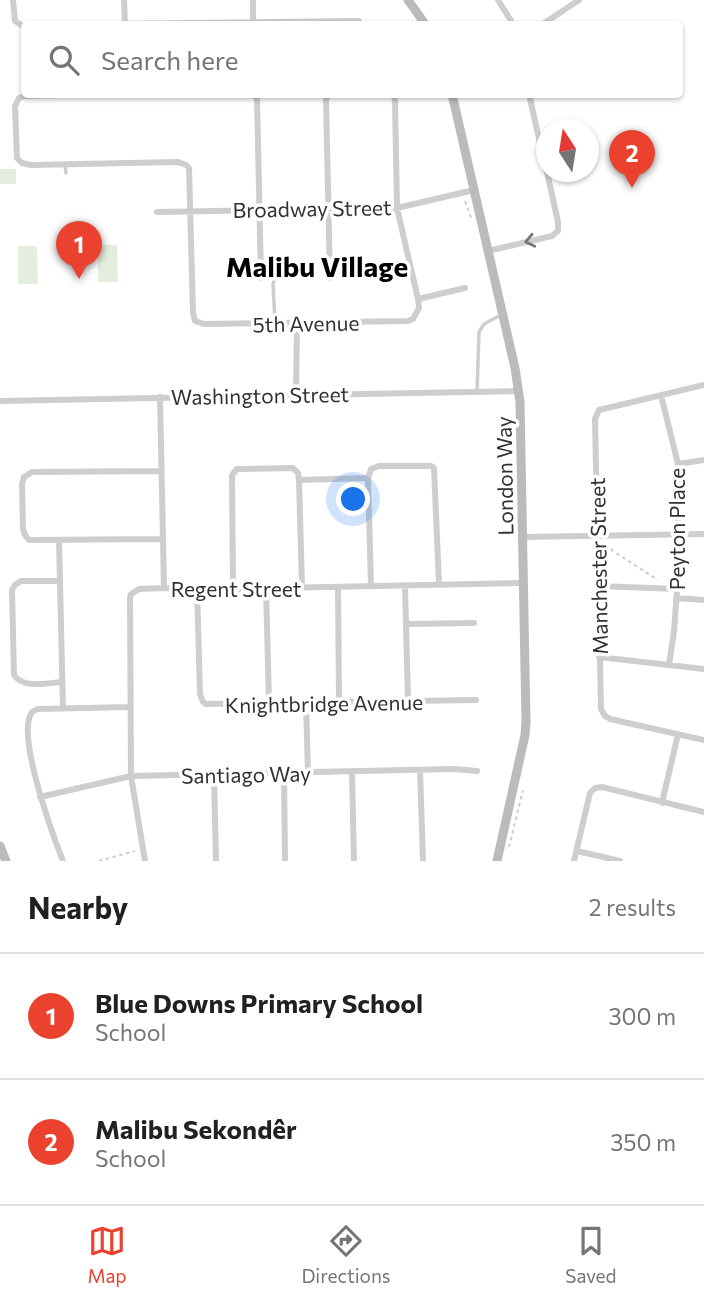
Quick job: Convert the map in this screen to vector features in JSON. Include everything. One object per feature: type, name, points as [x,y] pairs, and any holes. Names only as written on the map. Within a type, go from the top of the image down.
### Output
[{"type":"street","points":[[13,0],[14,18],[21,26]]},
{"type":"street","points":[[124,0],[125,21]]},
{"type":"street","points":[[253,0],[253,21]]},
{"type":"street","points":[[408,0],[423,21]]},
{"type":"street","points":[[498,0],[511,21]]},
{"type":"street","points":[[548,21],[579,0]]},
{"type":"street","points":[[306,21],[359,20]]},
{"type":"street","points":[[21,97],[16,103],[17,158],[22,163],[177,162],[189,168],[190,211]]},
{"type":"street","points":[[256,98],[261,278]]},
{"type":"street","points":[[327,98],[330,278]]},
{"type":"street","points":[[394,98],[397,208],[418,299],[465,288]]},
{"type":"street","name":"London Way","points":[[453,98],[503,314],[519,391],[522,427],[525,735],[497,861]]},
{"type":"street","points":[[530,98],[537,119]]},
{"type":"street","points":[[488,251],[552,236],[558,231],[549,182]]},
{"type":"street","name":"Broadway Street","points":[[157,212],[397,208],[474,190]]},
{"type":"street","name":"5th Avenue","points":[[190,211],[195,321],[204,324],[408,321],[417,313],[418,299]]},
{"type":"street","points":[[296,394],[297,324]]},
{"type":"street","points":[[661,395],[704,385]]},
{"type":"street","name":"Washington Street","points":[[0,401],[519,391]]},
{"type":"street","name":"Manchester Street","points":[[661,395],[599,410],[595,419],[601,709],[610,719],[678,734]]},
{"type":"street","name":"Peyton Place","points":[[661,395],[678,464],[677,589],[668,664]]},
{"type":"street","points":[[160,397],[164,588]]},
{"type":"street","points":[[678,464],[704,460]]},
{"type":"street","points":[[370,586],[368,478],[371,469],[379,466],[434,468],[439,584]]},
{"type":"street","points":[[233,589],[231,481],[237,469],[293,468],[298,473],[302,587]]},
{"type":"street","points":[[161,471],[32,472],[26,475],[22,484],[23,529],[25,536],[32,541],[162,539]]},
{"type":"street","points":[[299,480],[368,478]]},
{"type":"street","points":[[523,537],[704,534]]},
{"type":"street","points":[[59,540],[62,709]]},
{"type":"street","points":[[60,581],[21,581],[12,590],[14,675],[24,684],[62,682]]},
{"type":"street","name":"Regent Street","points":[[145,861],[131,776],[131,594],[139,589],[164,588],[524,583]]},
{"type":"street","points":[[405,586],[408,701]]},
{"type":"street","points":[[598,586],[677,589]]},
{"type":"street","points":[[338,587],[339,702]]},
{"type":"street","points":[[266,588],[269,703]]},
{"type":"street","name":"Knightbridge Avenue","points":[[197,589],[201,699],[206,704],[476,700]]},
{"type":"street","points":[[676,598],[704,600]]},
{"type":"street","points":[[406,624],[474,623]]},
{"type":"street","points":[[599,657],[704,669]]},
{"type":"street","points":[[306,703],[308,773]]},
{"type":"street","points":[[62,861],[40,797],[31,758],[29,718],[35,709],[131,707]]},
{"type":"street","points":[[662,803],[678,734],[704,740]]},
{"type":"street","name":"Santiago Way","points":[[40,797],[131,776],[454,769],[477,771]]},
{"type":"street","points":[[420,770],[423,861]]},
{"type":"street","points":[[352,772],[354,861]]},
{"type":"street","points":[[284,773],[285,861]]},
{"type":"street","points":[[214,774],[216,861]]},
{"type":"street","points":[[574,861],[592,790],[602,787],[704,812]]},
{"type":"street","points":[[0,846],[5,861]]},
{"type":"street","points":[[577,851],[620,861]]},
{"type":"lane","points":[[65,164],[65,173]]},
{"type":"lane","points":[[275,324],[275,277],[281,274],[314,272]]},
{"type":"lane","points":[[477,392],[479,332],[485,324],[503,314]]},
{"type":"path","points":[[597,536],[613,551],[664,584],[677,589]]},
{"type":"path","points":[[510,846],[523,790]]},
{"type":"path","points":[[99,861],[143,849]]},
{"type":"green space","points":[[0,169],[16,169],[16,184],[0,184]]},
{"type":"green space","points":[[98,245],[117,245],[118,282],[98,282]]},
{"type":"green space","points":[[18,246],[37,246],[38,284],[18,284]]},
{"type":"place","name":"Malibu Sekondêr","points":[[632,188]]},
{"type":"place","name":"Blue Downs Primary School","points":[[79,279]]},
{"type":"district","name":"Malibu Village","points":[[317,266]]}]
